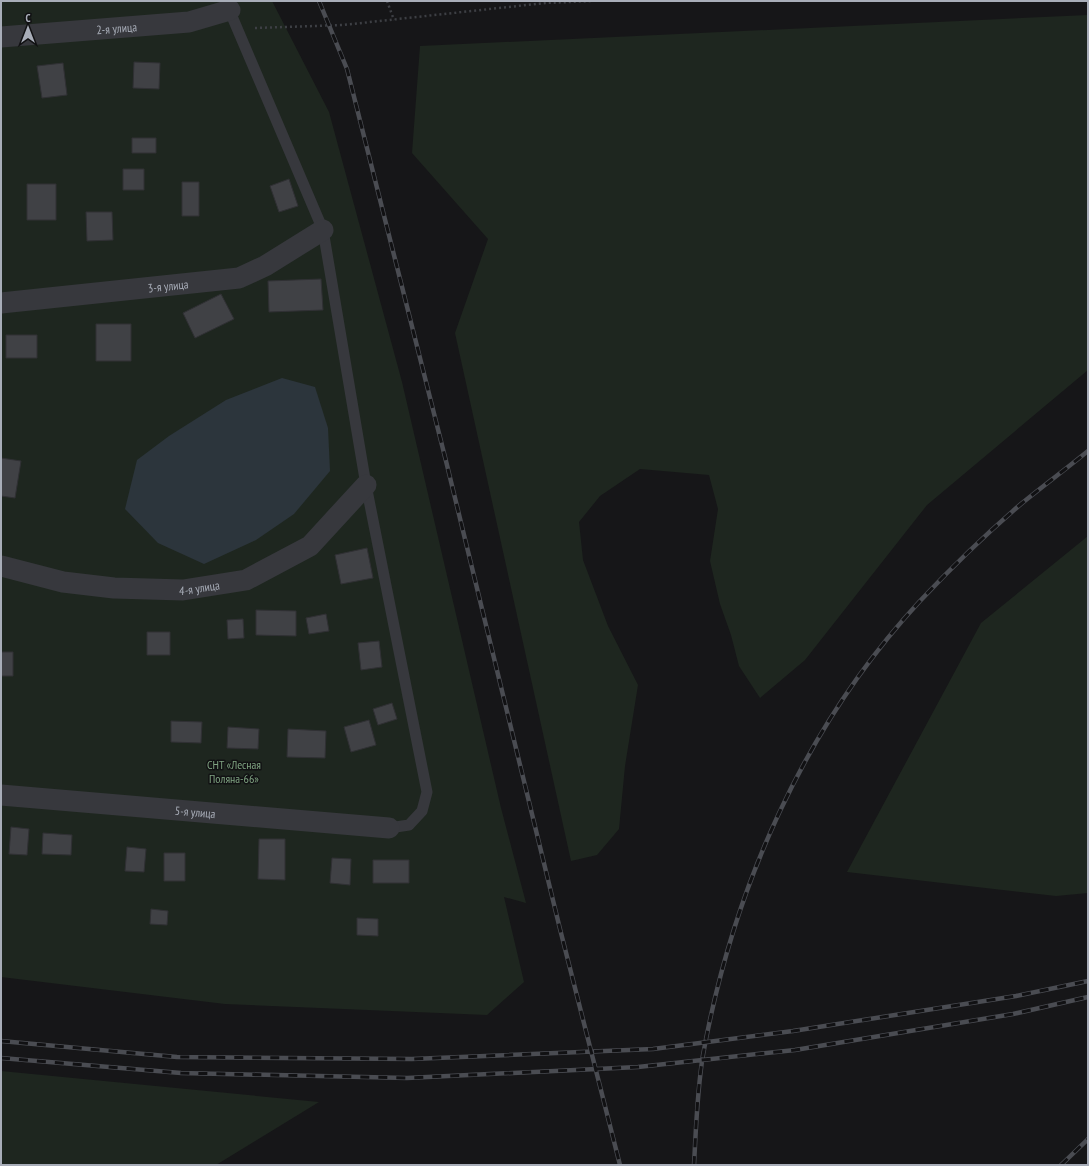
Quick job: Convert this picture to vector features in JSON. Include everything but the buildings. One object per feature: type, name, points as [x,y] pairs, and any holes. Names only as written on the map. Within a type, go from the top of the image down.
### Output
[{"type":"street","name":"2-я улица","points":[[1,37],[189,22],[231,13]]},
{"type":"street","name":"3-я улица","points":[[1,303],[239,278],[265,266],[323,230]]},
{"type":"street","name":"4-я улица","points":[[1,566],[63,582],[114,588],[183,590],[246,580],[310,546],[366,485]]},
{"type":"street","name":"5-я улица","points":[[1,795],[389,828]]},
{"type":"lane","points":[[231,13],[323,230],[366,485],[428,792],[422,811],[409,825],[389,828]]},
{"type":"path","points":[[387,1],[394,20]]},
{"type":"path","points":[[231,13],[343,25],[545,2],[593,1]]},
{"type":"green space","name":"СНТ «Лесная Поляна-66»","points":[[1,1],[272,1],[329,112],[402,382],[501,808],[526,903],[504,897],[524,982],[487,1015],[225,1004],[1,977]]},
{"type":"green space","points":[[1088,15],[1088,370],[927,505],[805,660],[760,698],[739,666],[731,635],[720,604],[710,561],[718,509],[709,475],[640,469],[600,496],[579,522],[583,560],[608,626],[638,685],[625,766],[619,829],[597,855],[571,861],[455,333],[488,239],[412,153],[420,46]]},
{"type":"green space","points":[[1088,536],[1088,893],[1056,896],[847,872],[981,623]]},
{"type":"green space","points":[[1,1071],[319,1102],[216,1165],[3,1165],[1,1164]]},
{"type":"shaded area","points":[[282,378],[315,387],[328,428],[330,471],[294,514],[256,540],[204,564],[158,543],[125,509],[137,460],[169,436],[226,400]]},
{"type":"railway","points":[[319,1],[347,69],[446,461],[560,929],[620,1165]]},
{"type":"railway","points":[[694,1165],[698,1096],[703,1055],[716,993],[733,932],[754,871],[779,813],[808,756],[841,701],[879,650],[920,601],[969,551],[1008,515],[1088,451]]},
{"type":"railway","points":[[1,1041],[177,1057],[412,1059],[653,1049],[793,1031],[1016,996],[1088,981]]},
{"type":"railway","points":[[1,1058],[181,1073],[407,1078],[638,1067],[795,1050],[1013,1014],[1088,997]]},
{"type":"railway","points":[[1061,1165],[1088,1139]]}]
